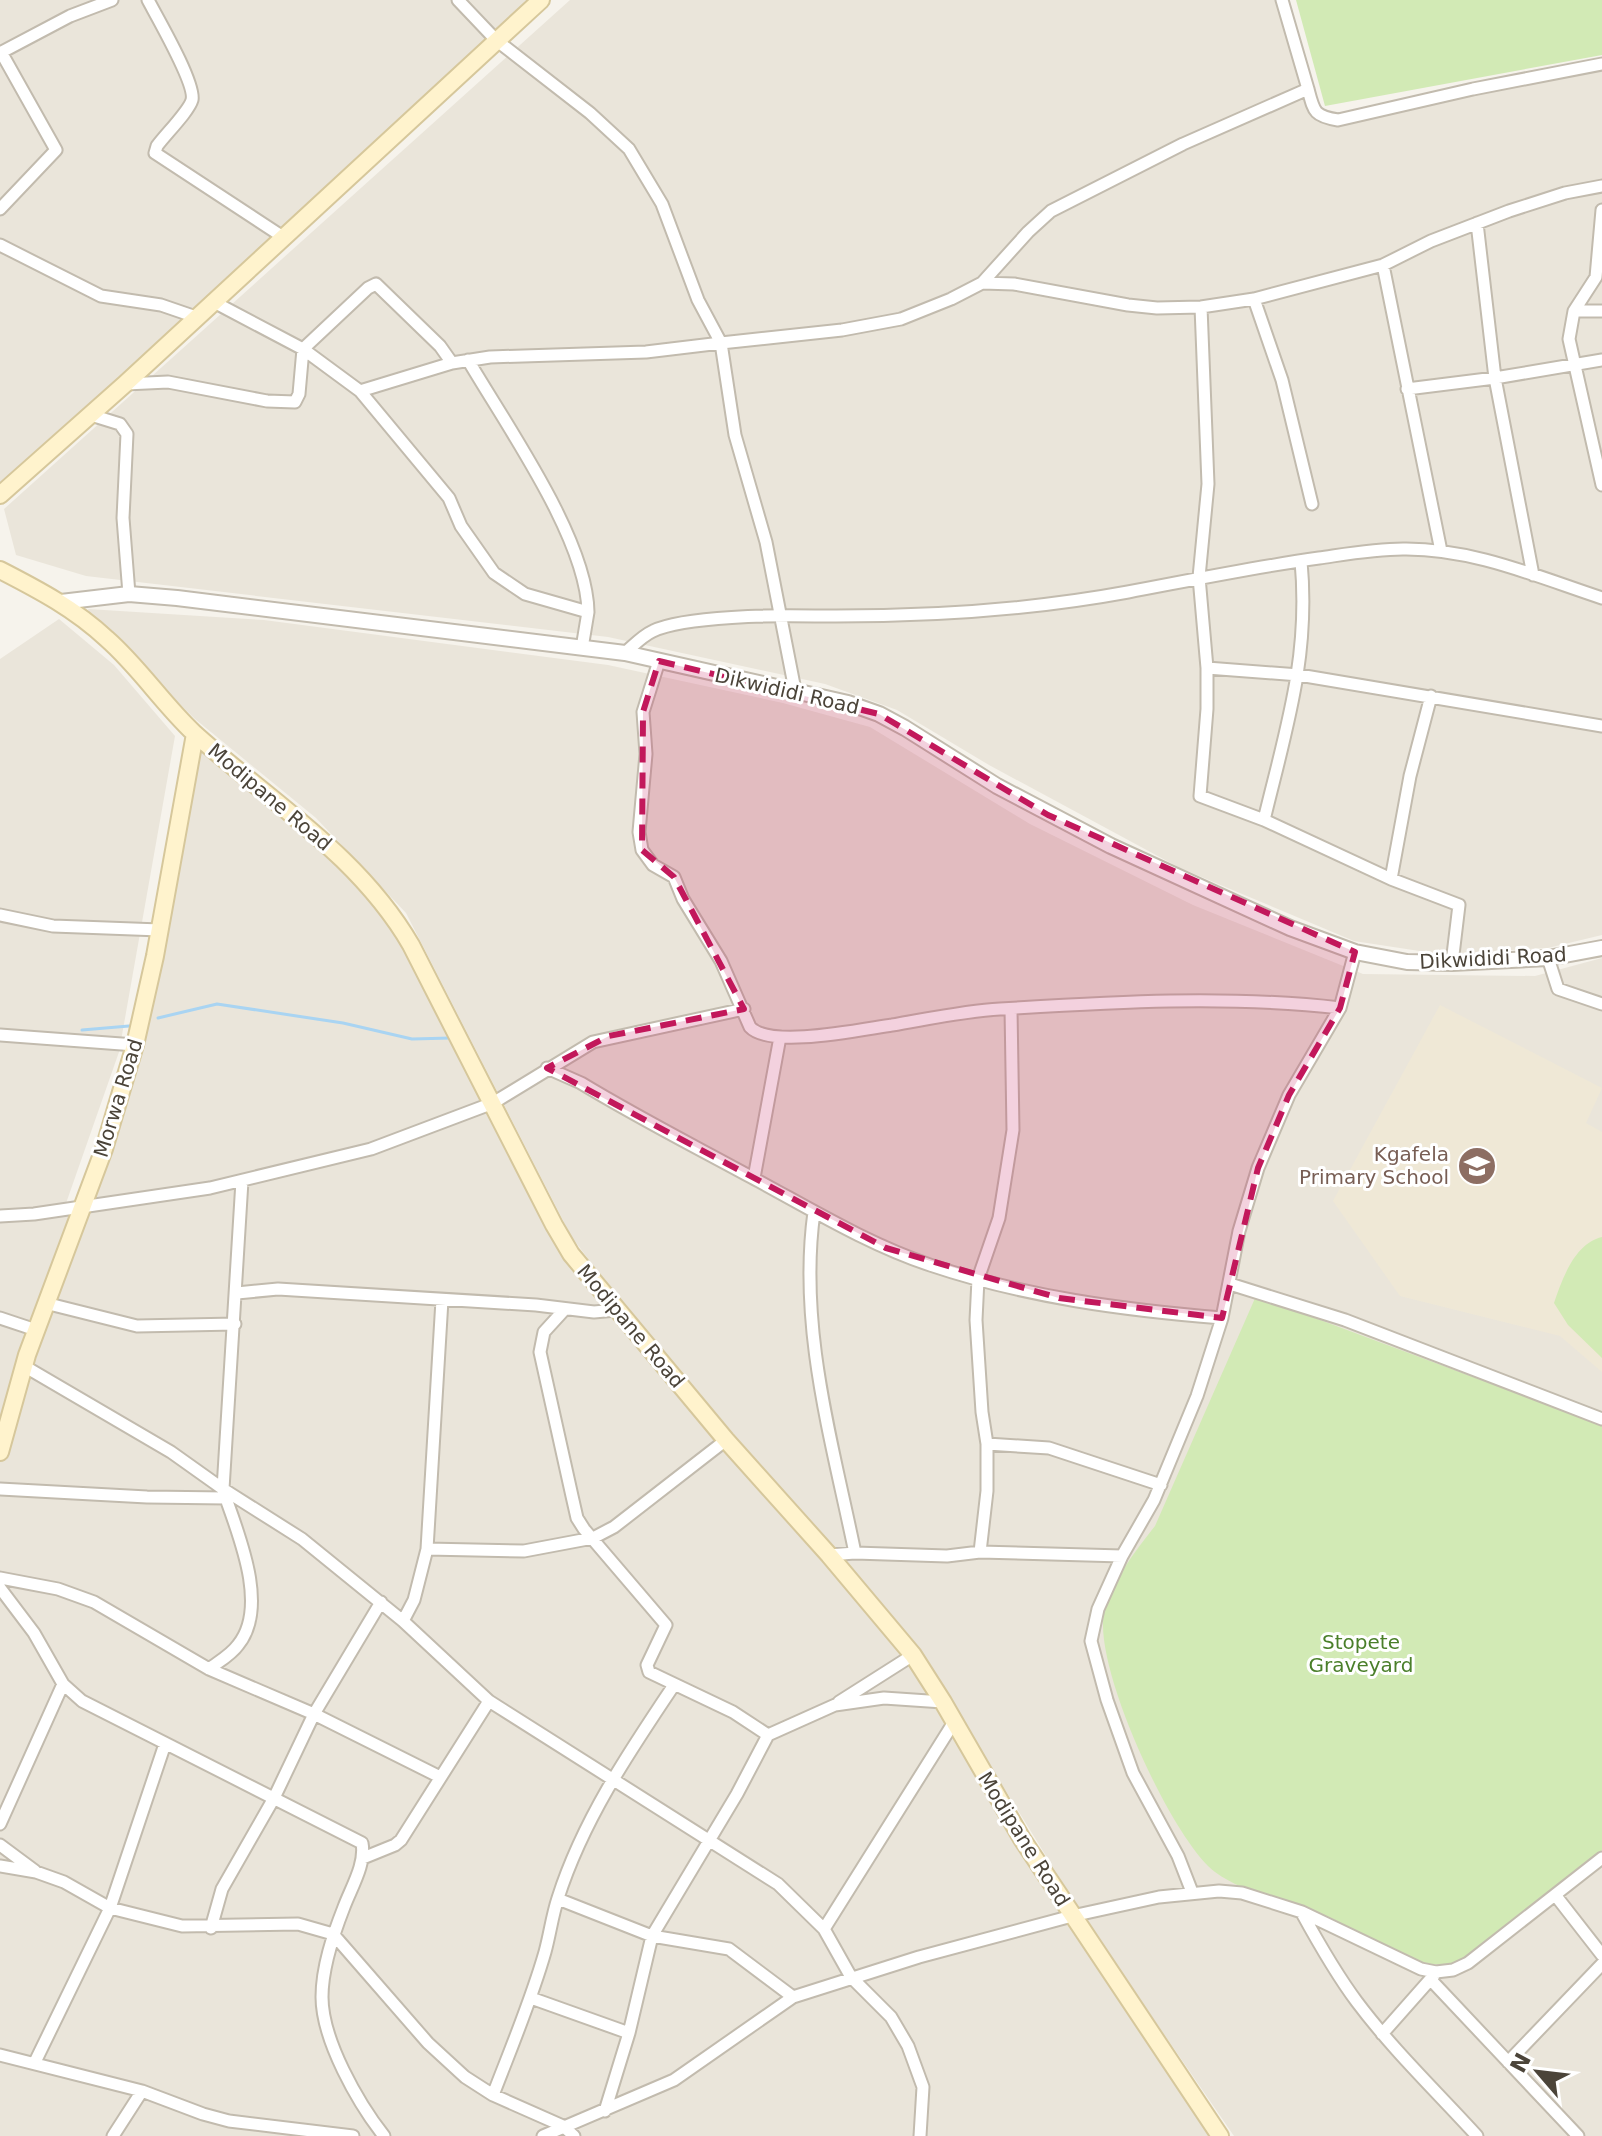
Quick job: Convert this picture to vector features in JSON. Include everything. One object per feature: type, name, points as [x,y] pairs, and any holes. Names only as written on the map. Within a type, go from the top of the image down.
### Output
[{"type":"main road","points":[[0,495],[125,384],[541,0]]},
{"type":"main road","name":"Modipane Road","points":[[0,570],[61,602],[109,640],[167,707],[195,734],[310,828],[367,883],[411,945],[561,1237],[616,1310],[913,1655],[1022,1839],[1220,2136]]},
{"type":"main road","name":"Morwa Road","points":[[0,1452],[24,1366],[104,1149],[135,1045],[160,930],[195,734]]},
{"type":"street","points":[[0,209],[56,150],[0,52],[70,16],[112,0]]},
{"type":"street","points":[[148,0],[179,59],[192,95],[190,104],[157,146],[155,153],[283,237]]},
{"type":"street","points":[[458,0],[496,40],[599,120],[629,149],[662,204],[698,300],[721,343],[735,435],[766,542],[795,690]]},
{"type":"street","points":[[1282,0],[1314,110],[1320,117],[1338,120],[1602,64]]},
{"type":"street","points":[[360,391],[452,363],[490,357],[646,352],[842,330],[901,319],[982,283],[1051,211],[1183,144],[1308,89]]},
{"type":"street","points":[[982,283],[1024,286],[1128,305],[1201,307],[1254,299],[1383,265],[1477,223],[1544,199],[1602,186]]},
{"type":"street","points":[[1602,210],[1596,277],[1574,311],[1569,339],[1602,485]]},
{"type":"street","points":[[1477,223],[1495,378],[1533,575]]},
{"type":"street","points":[[0,245],[101,296],[161,305],[196,317]]},
{"type":"street","points":[[1383,265],[1441,551]]},
{"type":"street","points":[[125,384],[168,382],[295,402],[299,394],[303,349],[376,284],[440,346],[452,363]]},
{"type":"street","points":[[1254,299],[1282,380],[1312,504]]},
{"type":"street","points":[[212,301],[303,349],[360,391],[449,498],[461,526],[494,573],[525,594],[588,612]]},
{"type":"street","points":[[1201,307],[1208,484],[1199,577],[1207,668],[1200,796],[1264,820],[1391,879],[1459,905],[1452,963]]},
{"type":"street","points":[[1574,311],[1602,311]]},
{"type":"street","points":[[468,360],[551,501],[583,573],[588,592],[588,612],[582,648]]},
{"type":"street","points":[[1407,389],[1602,360]]},
{"type":"street","points":[[91,415],[120,424],[127,434],[123,503],[129,594]]},
{"type":"street","points":[[625,653],[645,635],[680,623],[782,616],[891,617],[959,613],[1127,592],[1199,577],[1367,551],[1441,551],[1494,562],[1602,598]]},
{"type":"street","points":[[1264,820],[1299,675],[1305,616],[1301,561]]},
{"type":"street","name":"Dikwididi Road","points":[[61,602],[129,594],[177,598],[625,653],[731,679],[795,690],[879,714],[1048,815],[1168,874],[1290,928],[1355,952],[1407,962],[1452,963],[1548,958],[1602,948]]},
{"type":"street","points":[[659,661],[643,712],[646,754],[639,832],[642,850],[653,865],[674,877],[683,899],[721,961],[755,1032],[780,1037],[848,1031],[1001,1008],[1135,1001],[1300,1003],[1340,1008]]},
{"type":"street","points":[[1207,668],[1299,675],[1602,726]]},
{"type":"street","points":[[1391,879],[1415,754],[1431,696]]},
{"type":"street","points":[[0,915],[53,926],[160,930]]},
{"type":"street","points":[[1192,1892],[1178,1856],[1133,1773],[1107,1700],[1091,1641],[1098,1609],[1122,1556],[1161,1485],[1197,1396],[1222,1318],[1239,1231],[1258,1168],[1289,1095],[1340,1008],[1355,952]]},
{"type":"street","points":[[1548,958],[1558,989],[1602,1004]]},
{"type":"street","points":[[0,1216],[34,1214],[210,1188],[371,1149],[493,1103],[593,1042],[609,1036],[744,1009]]},
{"type":"street","points":[[980,1552],[987,1491],[987,1444],[977,1347],[978,1279],[999,1218],[1013,1130],[1011,1009]]},
{"type":"street","points":[[0,1035],[135,1045]]},
{"type":"street","points":[[754,1178],[780,1037]]},
{"type":"street","points":[[547,1068],[581,1083],[814,1212],[886,1248],[930,1265],[1059,1298],[1133,1311],[1222,1318]]},
{"type":"street","points":[[209,1669],[237,1647],[246,1631],[250,1611],[248,1564],[224,1493],[242,1181]]},
{"type":"street","points":[[814,1212],[809,1266],[810,1310],[833,1451],[855,1553]]},
{"type":"street","points":[[1230,1284],[1345,1320],[1602,1419]]},
{"type":"street","points":[[237,1293],[278,1289],[605,1312],[616,1310]]},
{"type":"street","points":[[403,1621],[414,1600],[427,1549],[442,1300]]},
{"type":"street","points":[[45,1303],[137,1326],[235,1324]]},
{"type":"street","points":[[565,1309],[544,1332],[540,1352],[577,1518],[666,1625],[647,1665],[649,1672],[733,1712],[768,1735]]},
{"type":"street","points":[[0,1318],[36,1330]]},
{"type":"street","points":[[24,1366],[171,1452],[224,1493],[302,1539],[403,1621],[489,1701],[778,1884],[824,1929],[851,1977],[891,2017],[908,2046],[923,2087],[920,2136]]},
{"type":"street","points":[[427,1549],[524,1551],[593,1538],[614,1527],[726,1440]]},
{"type":"street","points":[[987,1444],[1049,1448],[1161,1485]]},
{"type":"street","points":[[0,1489],[58,1494],[224,1493]]},
{"type":"street","points":[[829,1555],[947,1556],[980,1552],[1122,1556]]},
{"type":"street","points":[[0,1578],[58,1589],[94,1602],[209,1669],[314,1714],[440,1777]]},
{"type":"street","points":[[0,1588],[34,1633],[63,1684],[89,1705],[357,1839],[363,1846],[363,1858],[333,1934],[323,1986],[323,2007],[335,2049],[356,2097],[384,2136]]},
{"type":"street","points":[[211,1928],[222,1889],[274,1798],[314,1714],[381,1602]]},
{"type":"street","points":[[605,2111],[629,2033],[652,1936],[737,1794],[768,1735],[835,1705],[913,1655]]},
{"type":"street","points":[[0,1824],[63,1684]]},
{"type":"street","points":[[493,2095],[531,1998],[558,1899],[611,1780],[674,1685]]},
{"type":"street","points":[[835,1705],[884,1698],[943,1702]]},
{"type":"street","points":[[363,1858],[401,1840],[489,1701]]},
{"type":"street","points":[[824,1929],[954,1722]]},
{"type":"street","points":[[35,2062],[110,1908],[165,1744]]},
{"type":"street","points":[[0,1845],[36,1872]]},
{"type":"street","points":[[1382,2034],[1434,1976],[1468,1963],[1602,1858]]},
{"type":"street","points":[[0,1866],[36,1872],[64,1882],[110,1908],[182,1926],[211,1928],[266,1923],[298,1924],[333,1934],[445,2061],[493,2095],[563,2126],[574,2136]]},
{"type":"street","points":[[543,2136],[683,2074],[793,1997],[851,1977],[1072,1916],[1192,1892],[1219,1891],[1242,1893],[1302,1912],[1434,1976],[1508,2062],[1578,2136]]},
{"type":"street","points":[[1556,1896],[1602,1955]]},
{"type":"street","points":[[558,1899],[652,1936],[729,1949],[793,1997]]},
{"type":"street","points":[[1302,1912],[1330,1963],[1382,2034],[1477,2136]]},
{"type":"street","points":[[1508,2062],[1602,1964]]},
{"type":"street","points":[[531,1998],[629,2033]]},
{"type":"street","points":[[0,2055],[142,2091],[229,2121],[353,2136]]},
{"type":"street","points":[[113,2136],[142,2091]]},
{"type":"highlighted area","points":[[659,661],[879,714],[1048,815],[1355,952],[1340,1008],[1289,1095],[1258,1168],[1222,1318],[1059,1298],[886,1248],[547,1068],[609,1036],[744,1009],[674,877],[642,850],[643,712]]},
{"type":"shaded area","points":[[0,0],[541,0],[0,495]]},
{"type":"shaded area","points":[[570,0],[1282,0],[1314,110],[1338,120],[1602,64],[1602,935],[1548,948],[1439,954],[1354,941],[1180,868],[989,765],[897,710],[825,684],[608,637],[86,576],[16,555],[4,509]]},
{"type":"shaded area","points":[[88,609],[264,620],[608,665],[783,703],[870,727],[1030,824],[1193,905],[1363,974],[1535,976],[1602,958],[1602,2136],[1234,2136],[1085,1919],[917,1647],[619,1300],[571,1236],[406,913],[316,818],[195,719],[91,618]]},
{"type":"shaded area","points":[[59,619],[114,665],[175,736],[119,1052],[64,1209],[82,1207],[121,1093],[195,734],[394,917],[554,1225],[894,1630],[1220,2136],[0,2136],[0,659]]},
{"type":"shaded area","name":"Kgafela Primary School","points":[[1440,1005],[1602,1088],[1586,1123],[1602,1132],[1602,1372],[1560,1336],[1400,1296],[1333,1201]]},
{"type":"green space","points":[[1296,0],[1602,0],[1602,55],[1325,106]]},
{"type":"green space","points":[[1602,1237],[1602,1358],[1568,1325],[1554,1303],[1577,1254],[1584,1246]]},
{"type":"green space","name":"Stopete Graveyard","points":[[1256,1296],[1602,1425],[1602,1850],[1456,1964],[1440,1965],[1408,1958],[1333,1919],[1257,1893],[1215,1872],[1197,1854],[1157,1788],[1121,1706],[1109,1667],[1103,1634],[1109,1598],[1126,1565],[1155,1526]]},
{"type":"waterway","points":[[158,1018],[217,1004],[343,1023],[412,1039],[451,1038]]},
{"type":"waterway","points":[[82,1030],[129,1026]]},
{"type":"place","name":"Kgafela Primary School","points":[[1477,1166]]}]
